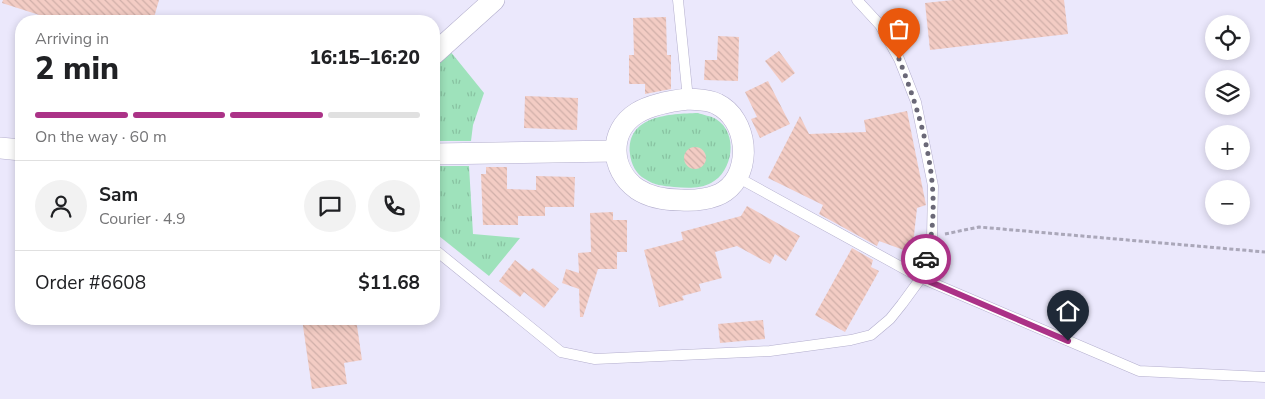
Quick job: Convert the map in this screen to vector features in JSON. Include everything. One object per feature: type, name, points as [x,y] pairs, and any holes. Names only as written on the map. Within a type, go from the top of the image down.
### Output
[{"type":"street","points":[[440,49],[494,0]]},
{"type":"street","points":[[688,99],[704,100],[718,104],[730,113],[739,126],[743,161],[737,177],[725,192],[712,197],[681,200],[660,198],[636,188],[626,176],[615,151],[618,132],[636,113],[667,102],[688,99]]},
{"type":"street","points":[[0,148],[15,149]]},
{"type":"street","points":[[440,154],[615,151]]},
{"type":"lane","points":[[678,0],[688,99]]},
{"type":"lane","points":[[440,254],[561,352],[595,359],[770,351],[851,340],[871,335],[890,319],[921,278],[932,237],[933,186],[916,102],[894,50],[880,25],[856,0]]},
{"type":"lane","points":[[737,177],[921,278],[1139,371],[1265,377]]},
{"type":"path","points":[[932,237],[979,228],[1265,252]]},
{"type":"green space","points":[[450,51],[484,93],[473,125],[471,141],[440,141],[440,60]]},
{"type":"green space","points":[[698,113],[716,119],[728,133],[730,152],[728,162],[718,178],[702,186],[683,188],[655,184],[642,177],[633,165],[630,154],[631,141],[635,131],[642,124],[652,119],[675,114]]},
{"type":"green space","points":[[440,166],[469,166],[473,234],[520,238],[489,276],[440,237]]},
{"type":"building","points":[[3,0],[159,0],[155,15],[39,15],[2,3]]},
{"type":"building","points":[[953,0],[1064,0],[1068,34],[930,50],[925,3]]},
{"type":"building","points":[[666,17],[667,55],[671,55],[671,89],[645,94],[645,84],[629,84],[629,55],[634,55],[633,18]]},
{"type":"building","points":[[718,36],[739,37],[738,81],[704,80],[705,60],[717,60]]},
{"type":"building","points":[[779,51],[795,73],[782,83],[765,61]]},
{"type":"building","points":[[768,81],[790,124],[760,138],[751,119],[757,117],[745,92]]},
{"type":"building","points":[[525,96],[578,98],[577,130],[524,128]]},
{"type":"building","points":[[907,111],[926,205],[917,208],[912,253],[879,241],[877,246],[819,214],[823,205],[768,178],[800,116],[809,134],[866,132],[864,120]]},
{"type":"building","points":[[691,147],[699,147],[706,154],[706,162],[699,169],[691,169],[684,162],[684,154]]},
{"type":"building","points":[[486,167],[507,167],[507,189],[536,190],[536,176],[575,177],[574,207],[545,207],[545,216],[518,216],[518,225],[483,225],[481,174],[486,174]]},
{"type":"building","points":[[747,206],[800,236],[786,261],[775,254],[770,264],[737,246],[715,252],[722,278],[699,284],[701,291],[682,296],[684,300],[659,307],[644,250],[683,240],[681,232],[741,216]]},
{"type":"building","points":[[613,212],[613,220],[627,220],[627,252],[617,252],[617,269],[598,269],[583,317],[580,317],[579,289],[562,283],[566,269],[579,273],[578,253],[591,252],[590,213]]},
{"type":"building","points":[[852,248],[873,260],[871,267],[879,271],[845,332],[815,315]]},
{"type":"building","points":[[515,260],[529,271],[533,268],[559,289],[544,308],[524,292],[520,297],[499,281]]},
{"type":"building","points":[[763,320],[765,339],[720,343],[718,324]]},
{"type":"building","points":[[303,325],[357,325],[362,360],[344,363],[347,384],[312,389]]},
{"type":"way so far","points":[[899,59],[916,102],[933,186],[932,237],[926,259]]},
{"type":"route","points":[[926,259],[921,278],[1068,341]]}]
